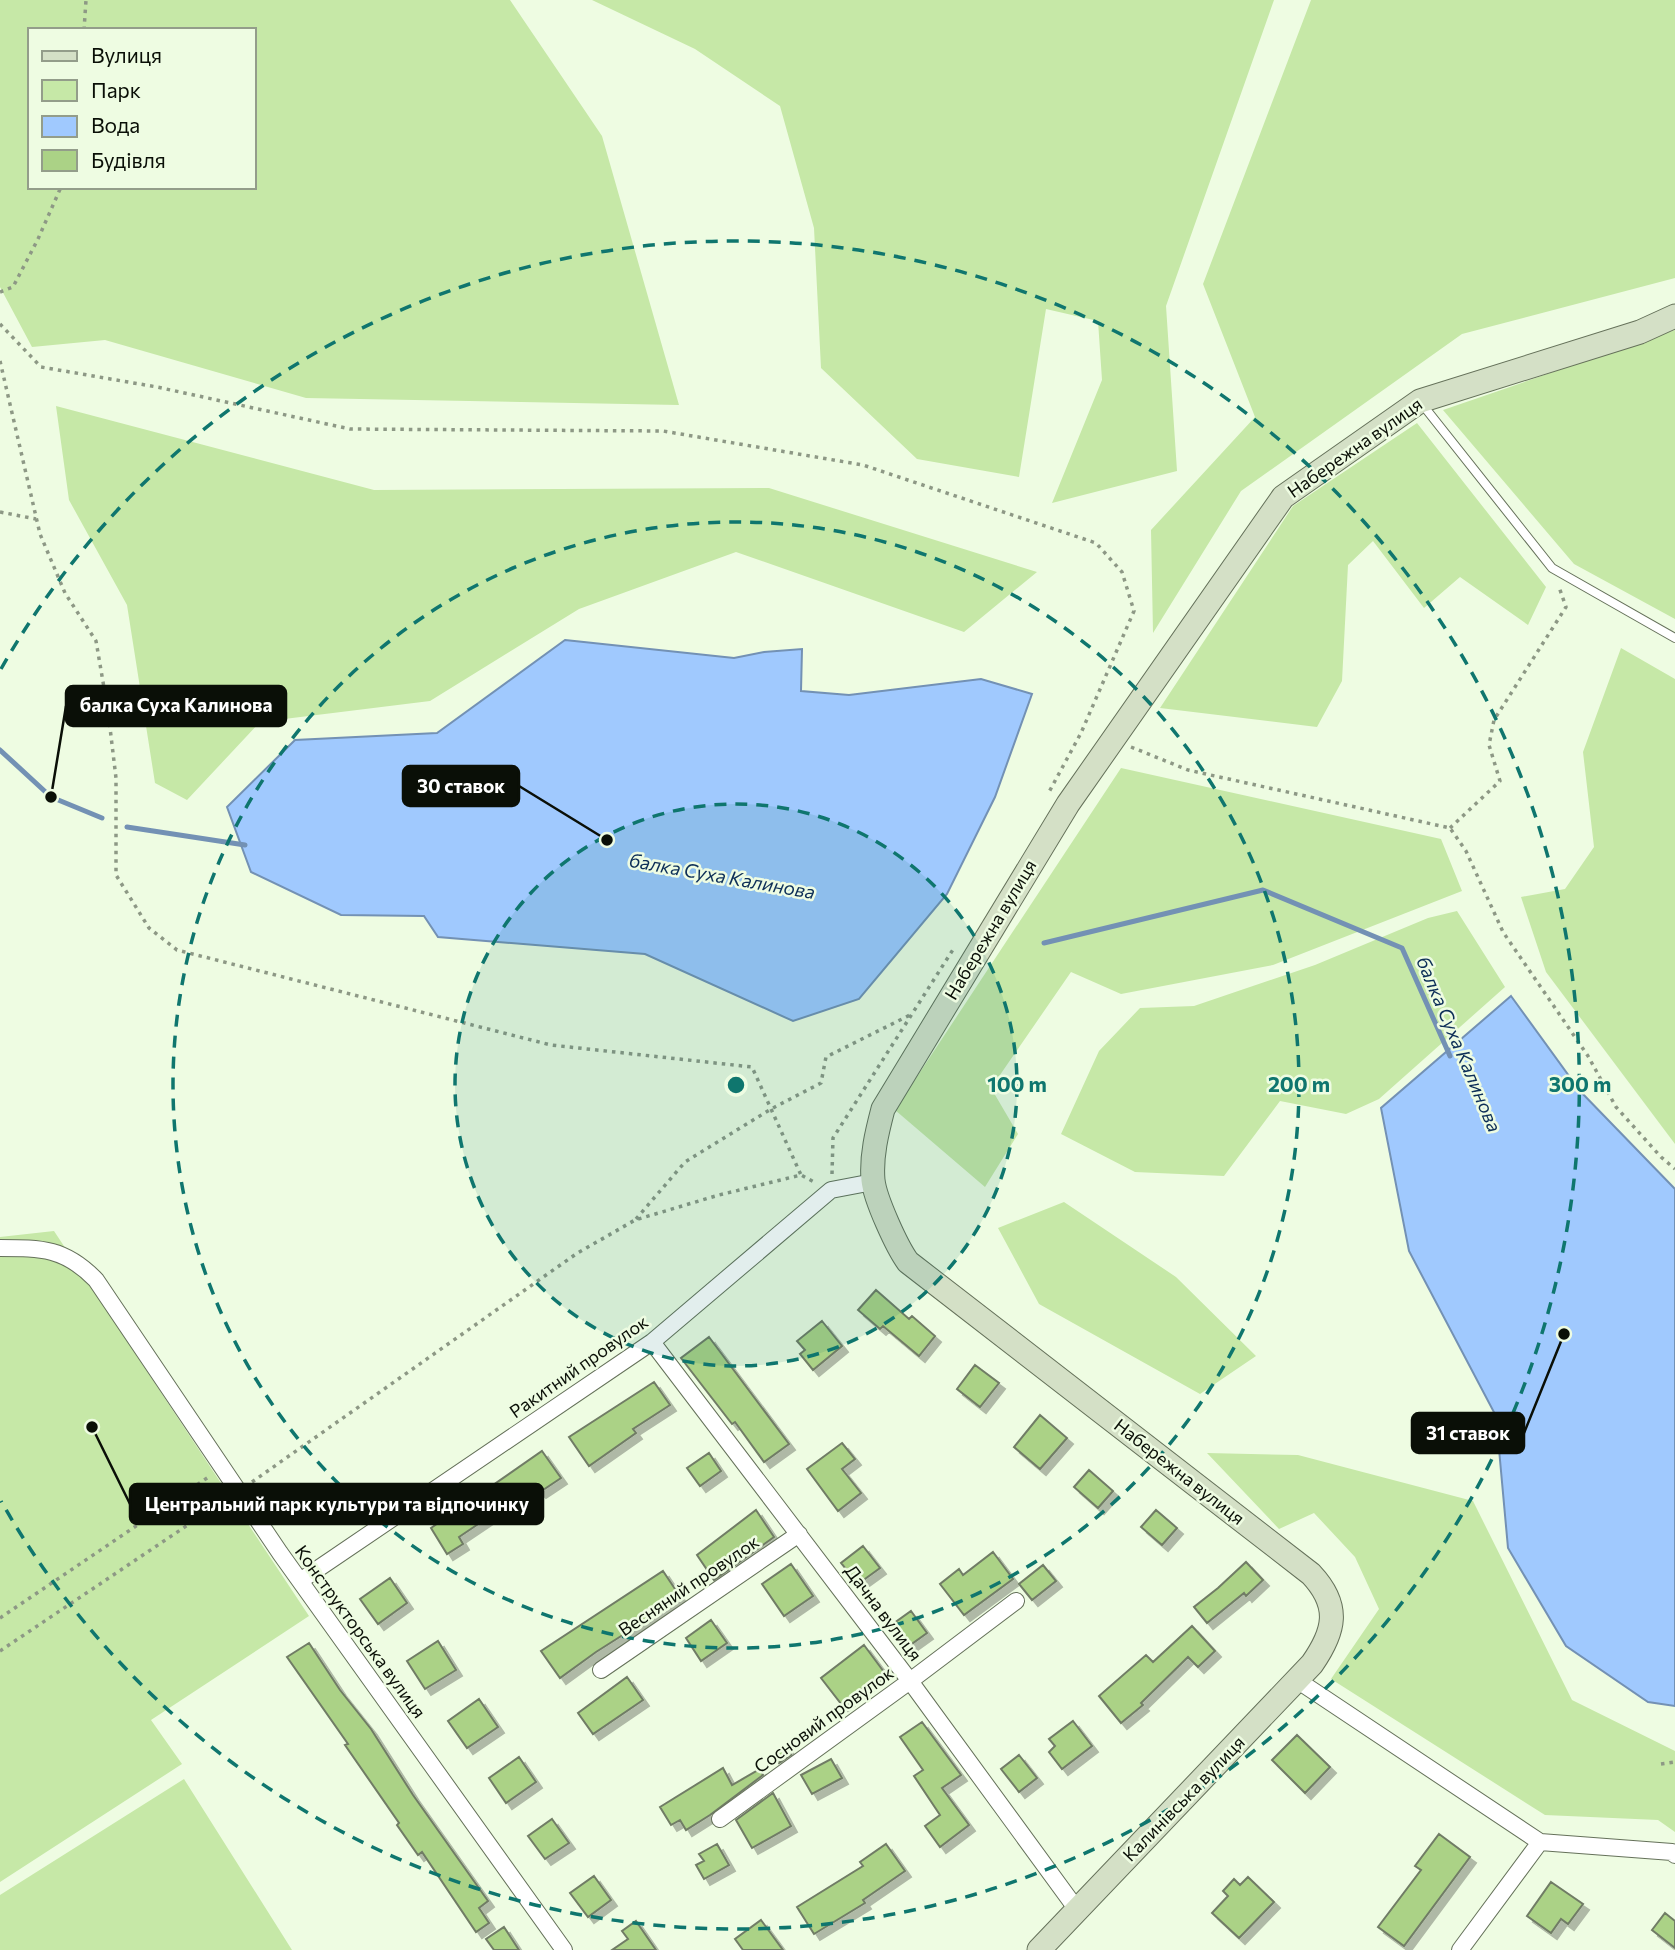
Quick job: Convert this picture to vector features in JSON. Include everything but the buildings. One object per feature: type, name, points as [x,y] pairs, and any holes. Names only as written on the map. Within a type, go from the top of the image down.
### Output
[{"type":"street","name":"Набережна вулиця","points":[[1325,1645],[1332,1629],[1331,1613],[1321,1584],[1311,1574],[908,1262],[898,1247],[873,1182],[874,1145],[883,1109],[1068,804],[1283,497],[1420,401],[1640,332],[1675,316]]},
{"type":"street","name":"Ракитний провулок","points":[[300,1581],[652,1342],[831,1190],[873,1182]]},
{"type":"street","name":"Конструкторська вулиця","points":[[0,1248],[38,1248],[62,1254],[83,1267],[96,1280],[300,1581],[565,1950]]},
{"type":"street","name":"Дачна вулиця","points":[[652,1342],[910,1681],[1078,1911]]},
{"type":"street","name":"Весняний провулок","points":[[601,1670],[799,1534]]},
{"type":"street","name":"Сосновий провулок","points":[[720,1818],[1016,1601]]},
{"type":"street","name":"Калинівська вулиця","points":[[1040,1950],[1297,1680],[1325,1645]]},
{"type":"street","points":[[1297,1680],[1540,1842],[1672,1852],[1675,1855]]},
{"type":"street","points":[[1460,1950],[1540,1842]]},
{"type":"lane","points":[[1420,401],[1552,568],[1675,638]]},
{"type":"path","points":[[84,28],[86,0]]},
{"type":"path","points":[[0,292],[13,287],[60,189]]},
{"type":"path","points":[[0,324],[41,367],[157,387],[350,429],[663,431],[863,465],[1096,543],[1122,572],[1134,611],[1081,733],[1044,803]]},
{"type":"path","points":[[0,361],[40,534],[65,593],[96,641],[116,778],[116,875],[149,929],[177,950],[551,1045],[752,1067],[801,1175],[831,1190],[833,1138],[961,937]]},
{"type":"path","points":[[0,512],[36,519]]},
{"type":"path","points":[[1450,828],[1500,781],[1489,745],[1494,719],[1566,607],[1552,568]]},
{"type":"path","points":[[1112,740],[1188,770],[1450,828],[1466,851],[1503,932],[1588,1056],[1616,1107],[1675,1169]]},
{"type":"path","points":[[635,1220],[685,1162],[771,1109],[821,1083],[826,1057],[911,1014]]},
{"type":"path","points":[[0,1651],[239,1491],[576,1254],[635,1220],[719,1195],[801,1175]]},
{"type":"path","points":[[0,1618],[223,1467]]},
{"type":"path","points":[[1661,1764],[1675,1762]]},
{"type":"green space","points":[[0,0],[510,0],[602,136],[679,405],[306,398],[105,340],[32,347],[0,287]]},
{"type":"green space","points":[[592,0],[1274,0],[1166,306],[1177,471],[1052,503],[1102,380],[1098,321],[1046,309],[1019,477],[917,459],[821,368],[814,228],[780,106],[695,49]]},
{"type":"green space","points":[[1311,0],[1675,0],[1675,278],[1462,334],[1241,491],[1153,633],[1151,530],[1255,417],[1203,284]]},
{"type":"green space","points":[[1675,330],[1675,619],[1574,564],[1443,410]]},
{"type":"green space","points":[[56,406],[374,490],[769,488],[1037,572],[964,632],[736,552],[579,609],[430,701],[260,722],[187,800],[155,783],[127,605],[69,500]]},
{"type":"green space","points":[[1417,423],[1546,587],[1528,625],[1460,577],[1424,608],[1373,541],[1348,565],[1342,681],[1317,727],[1160,708],[1293,506]]},
{"type":"green space","points":[[1621,648],[1675,679],[1675,1144],[1546,972],[1521,897],[1565,889],[1594,847],[1583,752]]},
{"type":"green space","points":[[1121,768],[1441,839],[1462,891],[1273,965],[1121,994],[1071,972],[991,1088],[1018,1134],[985,1187],[895,1110]]},
{"type":"green space","points":[[1457,911],[1505,987],[1379,1099],[1346,1114],[1280,1101],[1224,1176],[1135,1172],[1061,1134],[1099,1051],[1140,1008],[1194,1006],[1315,965],[1428,918]]},
{"type":"green space","points":[[1064,1202],[1176,1277],[1256,1356],[1200,1394],[1039,1304],[998,1228]]},
{"type":"green space","points":[[54,1231],[309,1616],[151,1720],[182,1764],[0,1882],[0,1237]]},
{"type":"green space","points":[[1207,1453],[1298,1455],[1473,1501],[1572,1700],[1675,1751],[1675,1832],[1658,1820],[1545,1815],[1331,1679],[1379,1609],[1355,1557],[1314,1513],[1279,1529]]},
{"type":"green space","points":[[184,1779],[292,1950],[0,1950],[0,1895]]},
{"type":"water","points":[[565,640],[734,658],[802,649],[801,691],[849,695],[981,679],[1032,694],[995,797],[947,894],[859,999],[793,1021],[645,954],[438,937],[424,916],[341,915],[251,872],[227,807],[295,740],[437,733]]},
{"type":"water","points":[[1511,996],[1580,1091],[1675,1189],[1675,1706],[1648,1702],[1566,1646],[1508,1548],[1496,1416],[1409,1251],[1381,1108]]},
{"type":"waterway","name":"балка Суха Калинова","points":[[0,750],[51,797],[102,818]]},
{"type":"waterway","name":"балка Суха Калинова","points":[[127,827],[245,845]]},
{"type":"waterway","name":"балка Суха Калинова","points":[[1044,943],[1263,890],[1402,948],[1450,1056]]},
{"type":"place","name":"балка Суха Калинова","points":[[51,797]]},
{"type":"place","name":"30 ставок","points":[[607,840]]},
{"type":"place","name":"31 ставок","points":[[1564,1334]]},
{"type":"place","name":"Центральний парк культури та відпочинку","points":[[92,1427]]}]
